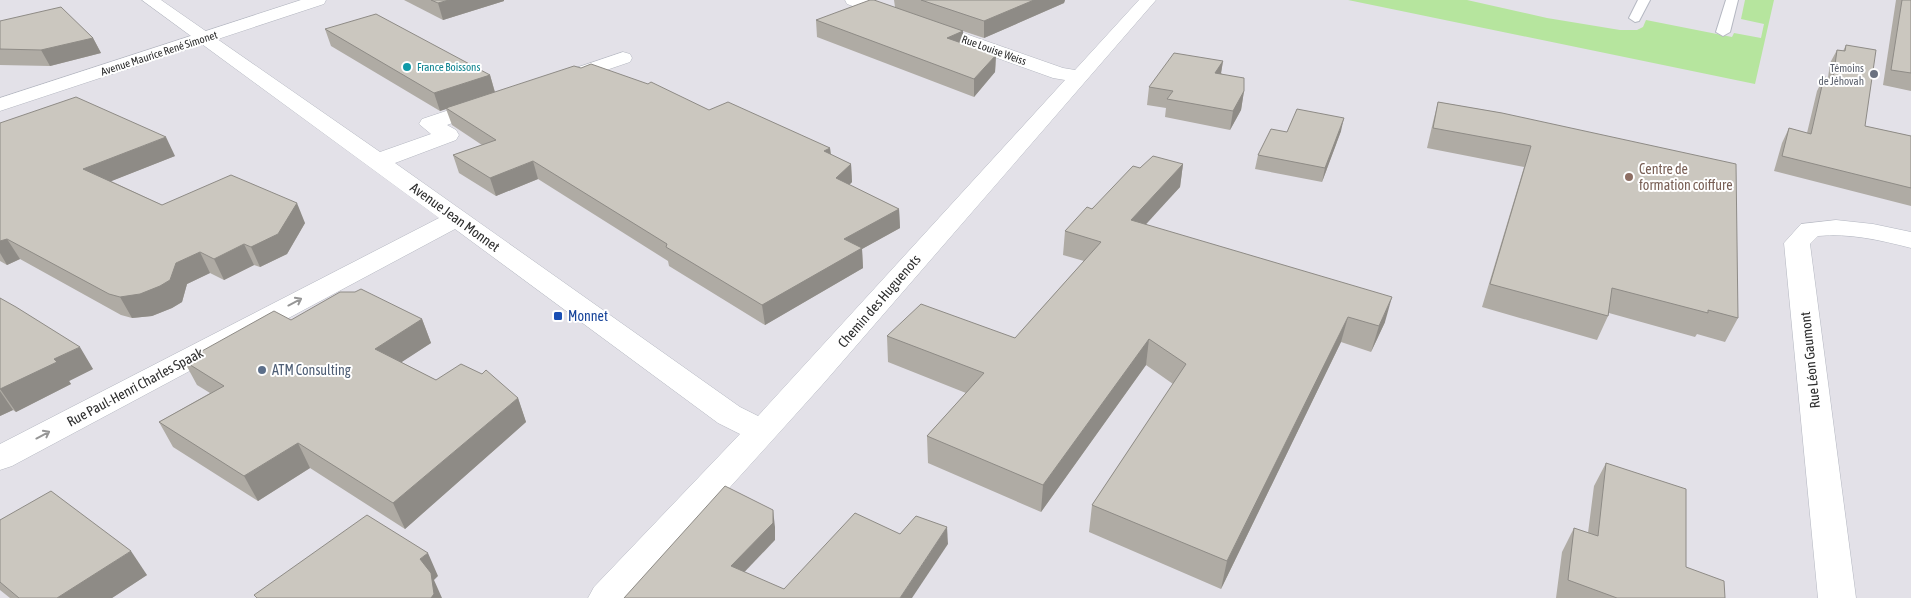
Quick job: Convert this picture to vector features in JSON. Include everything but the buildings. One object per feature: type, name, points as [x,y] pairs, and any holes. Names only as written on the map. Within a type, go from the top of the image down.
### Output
[{"type":"street","name":"Avenue Jean Monnet","points":[[150,0],[229,54],[729,415],[762,430]]},
{"type":"street","name":"Avenue Maurice René Simonet","points":[[0,105],[318,0]]},
{"type":"street","name":"Rue Louise Weiss","points":[[853,0],[1060,74],[1079,76]]},
{"type":"street","name":"Chemin des Huguenots","points":[[607,598],[818,370],[1148,0]]},
{"type":"street","points":[[540,86],[623,58]]},
{"type":"street","points":[[378,161],[448,135],[430,124],[503,98]]},
{"type":"street","name":"Rue Paul-Henri Charles Spaak","points":[[0,458],[457,218]]},
{"type":"street","name":"Rue Léon Gaumont","points":[[1837,598],[1797,243],[1810,229],[1834,226],[1870,230],[1911,240]]},
{"type":"lane","points":[[1635,18],[1644,0]]},
{"type":"lane","points":[[1723,32],[1732,0]]},
{"type":"shaded area","points":[[0,0],[1911,0],[1911,598],[0,598]]},
{"type":"green space","points":[[1348,0],[1467,0],[1547,18],[1620,30],[1637,30],[1643,27],[1646,20],[1732,37],[1734,33],[1761,38],[1764,24],[1741,19],[1745,0],[1774,0],[1755,84]]},
{"type":"place","name":"France Boissons","points":[[407,67]]},
{"type":"place","name":"Témoins de Jéhovah","points":[[1874,74]]},
{"type":"place","name":"Centre de formation coiffure","points":[[1629,177]]},
{"type":"place","name":"Monnet","points":[[558,316]]},
{"type":"place","name":"ATM Consulting","points":[[262,370]]}]
